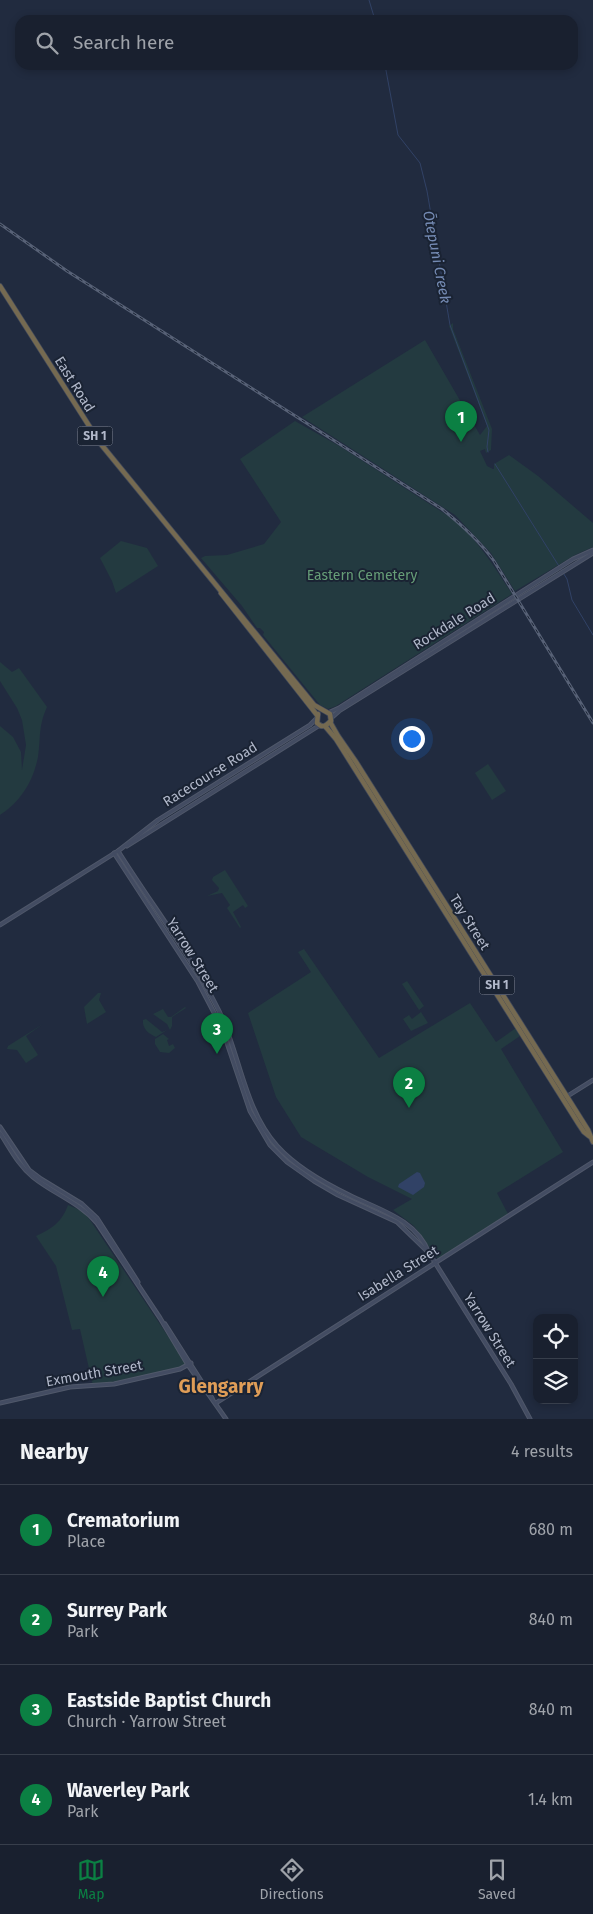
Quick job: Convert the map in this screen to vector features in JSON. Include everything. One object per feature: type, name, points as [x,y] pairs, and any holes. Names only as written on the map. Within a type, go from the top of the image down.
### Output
[{"type":"highway","name":"East Road","points":[[0,286],[94,435],[314,704],[326,712]]},
{"type":"highway","name":"East Road","points":[[213,581],[237,616],[317,717]]},
{"type":"highway","points":[[317,717],[326,712]]},
{"type":"highway","name":"SH 1","points":[[326,712],[331,720]]},
{"type":"highway","name":"SH 1","points":[[317,717],[320,725]]},
{"type":"highway","points":[[320,725],[325,726],[331,720]]},
{"type":"highway","name":"Tay Street","points":[[331,720],[338,736],[514,1017]]},
{"type":"highway","name":"Tay Street","points":[[325,726],[336,739],[564,1098],[588,1130],[593,1142]]},
{"type":"street","name":"Rockdale Road","points":[[331,720],[339,711],[560,568],[593,551]]},
{"type":"street","name":"Rockdale Road","points":[[326,712],[339,708],[563,572],[593,551]]},
{"type":"street","name":"Racecourse Road","points":[[118,851],[146,829],[178,808],[310,725],[317,717]]},
{"type":"street","name":"Racecourse Road","points":[[0,925],[320,725]]},
{"type":"street","points":[[178,808],[181,812]]},
{"type":"street","name":"Yarrow Street","points":[[118,851],[211,996],[233,1045],[254,1108],[271,1139],[286,1155],[314,1175],[348,1195],[386,1210],[401,1220],[421,1239],[511,1384],[530,1419]]},
{"type":"street","name":"Yarrow Street","points":[[114,853],[210,1004],[227,1041],[248,1104],[267,1140],[287,1162],[314,1181],[338,1195],[397,1222],[429,1253]]},
{"type":"street","points":[[564,1098],[593,1080]]},
{"type":"street","points":[[0,1127],[29,1170],[82,1204],[98,1218],[226,1419]]},
{"type":"street","points":[[0,1133],[27,1172],[84,1209],[93,1218],[142,1289]]},
{"type":"street","name":"Isabella Street","points":[[216,1403],[219,1399],[593,1162]]},
{"type":"street","name":"Exmouth Street","points":[[0,1403],[76,1386],[114,1384],[180,1369],[190,1364]]},
{"type":"green space","points":[[453,323],[453,329],[492,429],[491,450],[486,453],[485,449],[480,451],[487,466],[494,469],[494,464],[509,455],[538,476],[593,523],[593,547],[575,555],[515,591],[491,553],[455,515],[302,417],[425,340],[480,435],[487,426],[449,326]]},
{"type":"green space","name":"Eastern Cemetery","points":[[295,421],[341,447],[453,519],[478,545],[512,594],[336,706],[328,709],[320,705],[263,635],[264,632],[257,628],[242,606],[201,558],[205,556],[227,555],[264,544],[281,522],[240,459]]},
{"type":"green space","points":[[121,541],[147,548],[158,566],[116,593],[100,558]]},
{"type":"green space","points":[[0,662],[12,672],[19,668],[47,707],[41,726],[38,757],[33,775],[20,797],[0,815],[0,726],[13,737],[21,752],[22,770],[26,745],[22,720],[17,708],[0,681]]},
{"type":"green space","points":[[488,764],[506,791],[492,800],[475,773]]},
{"type":"green space","points":[[225,870],[248,906],[245,908],[243,905],[233,912],[240,928],[227,908],[230,905],[222,893],[207,896],[218,891],[219,888],[212,880],[213,877]]},
{"type":"green space","points":[[304,949],[379,1058],[470,1003],[496,1042],[516,1028],[520,1036],[501,1049],[563,1152],[497,1193],[508,1214],[438,1259],[414,1226],[393,1210],[412,1199],[368,1177],[301,1137],[276,1097],[248,1013],[311,972],[298,952]]},
{"type":"green space","points":[[407,981],[424,1006],[419,1010],[402,984]]},
{"type":"green space","points":[[98,993],[101,993],[99,1000],[106,1012],[87,1024],[84,1007]]},
{"type":"green space","points":[[185,1007],[172,1017],[170,1030],[167,1024],[153,1014],[163,1009],[168,1017],[171,1017]]},
{"type":"green space","points":[[421,1012],[428,1023],[411,1031],[403,1019],[409,1015],[412,1019]]},
{"type":"green space","points":[[146,1019],[162,1032],[167,1030],[156,1037],[153,1036],[146,1031],[143,1020]]},
{"type":"green space","points":[[43,1024],[26,1036],[38,1055],[26,1063],[17,1050],[7,1049],[8,1046]]},
{"type":"green space","points":[[163,1034],[169,1039],[167,1040],[169,1046],[173,1044],[175,1048],[169,1053],[160,1052],[155,1044],[155,1039]]},
{"type":"green space","points":[[68,1205],[85,1212],[188,1366],[93,1386],[80,1329],[72,1330],[56,1266],[36,1236],[56,1224],[63,1216]]},
{"type":"water","points":[[417,1172],[420,1173],[425,1183],[424,1187],[413,1195],[398,1187],[399,1184]]},
{"type":"waterway","name":"Ōtepuni Creek","points":[[369,0],[374,15]]},
{"type":"waterway","name":"Ōtepuni Creek","points":[[386,70],[398,135],[420,163],[427,191],[450,325],[489,430],[488,452]]},
{"type":"waterway","name":"Ōtepuni Creek","points":[[495,464],[567,579],[572,600],[593,635]]},
{"type":"railway","points":[[0,224],[67,271],[442,509],[476,540],[494,561],[593,723]]},
{"type":"place","name":"Crematorium","points":[[461,442]]},
{"type":"place","name":"Eastside Baptist Church","points":[[217,1054]]},
{"type":"place","name":"Surrey Park","points":[[409,1108]]},
{"type":"place","name":"Waverley Park","points":[[103,1297]]},
{"type":"district","name":"Glengarry","points":[[221,1386]]}]
